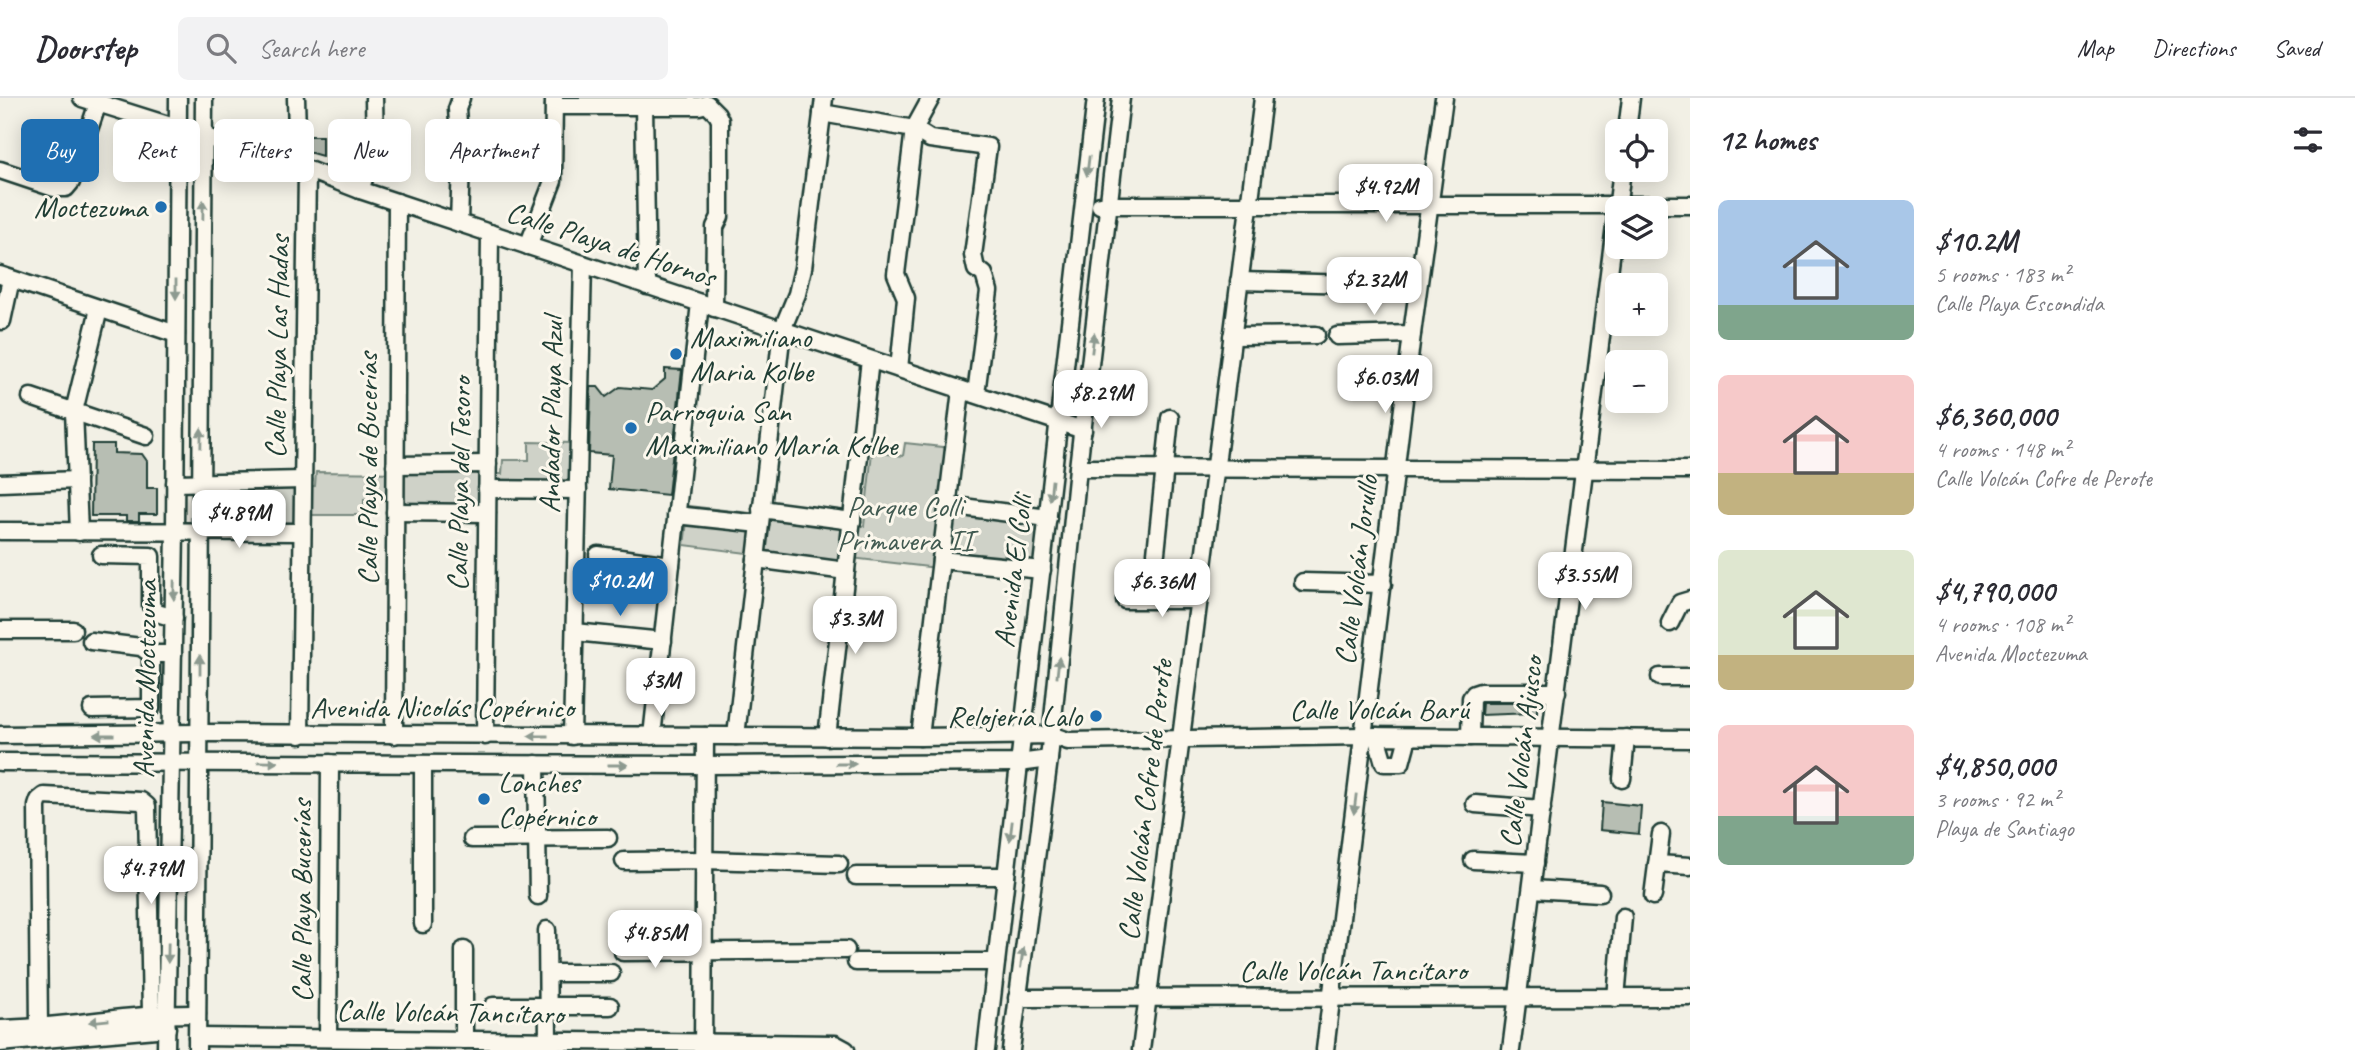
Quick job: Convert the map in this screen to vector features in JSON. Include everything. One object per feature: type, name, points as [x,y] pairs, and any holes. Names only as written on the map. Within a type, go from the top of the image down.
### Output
[{"type":"street","name":"Avenida Moctezuma","points":[[177,119],[178,98]]},
{"type":"street","name":"Avenida Moctezuma","points":[[197,1043],[204,98]]},
{"type":"street","name":"Calle Playa Las Hadas","points":[[296,98],[298,119]]},
{"type":"street","points":[[360,190],[375,147],[374,98]]},
{"type":"street","points":[[459,223],[461,163],[457,109],[461,98]]},
{"type":"street","points":[[899,369],[906,298],[896,274],[914,129],[931,98]]},
{"type":"street","name":"Avenida El Colli","points":[[986,1050],[1096,98]]},
{"type":"street","name":"Avenida El Colli","points":[[1011,1050],[1049,759],[1078,468],[1121,98]]},
{"type":"street","name":"Calle Volcán Cofre de Perote","points":[[1141,1050],[1263,98]]},
{"type":"street","name":"Calle Volcán Jorullo","points":[[1325,1050],[1370,736],[1383,584],[1412,334],[1444,98]]},
{"type":"street","points":[[1628,119],[1631,98]]},
{"type":"street","name":"Calle Playa de Hornos","points":[[88,100],[146,119]]},
{"type":"street","points":[[0,170],[54,188],[66,188],[71,182],[88,100]]},
{"type":"street","points":[[528,246],[553,181],[554,102],[644,106],[667,102],[707,101],[717,114],[720,120],[720,217],[715,227],[707,306],[676,515],[652,736]]},
{"type":"street","points":[[644,106],[647,285]]},
{"type":"street","points":[[736,736],[782,330],[797,294],[803,268],[823,106],[914,129],[930,139],[988,147],[973,255],[976,269],[984,274],[989,291],[947,505],[920,737]]},
{"type":"street","name":"Calle Playa de Hornos","points":[[200,135],[214,139]]},
{"type":"street","name":"Calle Playa de Hornos","points":[[314,173],[1083,430]]},
{"type":"street","name":"Avenida Moctezuma","points":[[166,1050],[162,1019],[172,762],[177,182]]},
{"type":"street","name":"Calle Playa Las Hadas","points":[[300,735],[302,182]]},
{"type":"street","name":"Calle Playa de Bucerías","points":[[394,735],[397,202]]},
{"type":"street","points":[[1084,203],[1605,205]]},
{"type":"street","points":[[1668,205],[1690,205]]},
{"type":"street","name":"Calle Playa del Tesoro","points":[[485,736],[490,233]]},
{"type":"street","name":"Calle Volcán Ajusco","points":[[1511,1050],[1610,259]]},
{"type":"street","name":"Andador Playa Azul","points":[[572,736],[583,264]]},
{"type":"street","points":[[2,321],[5,277],[176,334]]},
{"type":"street","points":[[1239,281],[1353,284]]},
{"type":"street","points":[[79,532],[74,411],[99,309]]},
{"type":"street","points":[[1337,336],[1412,334]]},
{"type":"street","points":[[1232,336],[1316,335]]},
{"type":"street","points":[[827,737],[870,360]]},
{"type":"street","points":[[31,397],[146,436]]},
{"type":"street","points":[[1156,553],[1170,418]]},
{"type":"street","points":[[395,465],[488,464]]},
{"type":"street","points":[[1078,468],[1690,470]]},
{"type":"street","points":[[0,483],[77,480]]},
{"type":"street","points":[[175,483],[303,480]]},
{"type":"street","points":[[487,489],[578,490]]},
{"type":"street","points":[[947,505],[1048,518]]},
{"type":"street","points":[[395,513],[487,513]]},
{"type":"street","points":[[676,515],[852,521]]},
{"type":"street","points":[[0,531],[302,532]]},
{"type":"street","points":[[101,555],[152,556],[151,606],[157,613],[174,618]]},
{"type":"street","points":[[598,555],[671,565]]},
{"type":"street","points":[[756,559],[846,570]]},
{"type":"street","points":[[941,560],[1042,570]]},
{"type":"street","points":[[1304,582],[1383,584]]},
{"type":"street","points":[[1125,600],[1199,600]]},
{"type":"street","points":[[1670,623],[1679,603],[1690,600]]},
{"type":"street","points":[[0,629],[73,630]]},
{"type":"street","points":[[575,632],[663,641]]},
{"type":"street","points":[[91,641],[141,647],[151,654],[173,654]]},
{"type":"street","points":[[92,709],[151,708],[151,654]]},
{"type":"street","points":[[1661,677],[1690,677]]},
{"type":"street","points":[[1470,737],[1471,698],[1474,694],[1557,692]]},
{"type":"street","name":"Avenida Nicolás Copérnico","points":[[0,735],[1051,735]]},
{"type":"street","name":"Calle Volcán Barú","points":[[1051,735],[1068,741],[1370,736],[1690,739]]},
{"type":"street","points":[[703,1046],[705,736]]},
{"type":"street","points":[[1370,736],[1384,763],[1401,763],[1408,737]]},
{"type":"street","points":[[1622,779],[1626,738]]},
{"type":"street","points":[[1049,759],[1068,741]]},
{"type":"street","name":"Avenida Nicolás Copérnico","points":[[0,762],[705,765],[1019,763],[1049,759]]},
{"type":"street","name":"Calle Playa Bucerías","points":[[328,1038],[330,763]]},
{"type":"street","points":[[423,764],[423,924]]},
{"type":"street","points":[[536,764],[538,896]]},
{"type":"street","points":[[28,1037],[36,826],[38,803],[44,796],[141,801],[147,806],[162,1019]]},
{"type":"street","points":[[1475,804],[1542,809]]},
{"type":"street","points":[[1653,895],[1661,834]]},
{"type":"street","points":[[472,839],[608,838]]},
{"type":"street","points":[[624,861],[704,860],[839,864]]},
{"type":"street","points":[[1473,860],[1535,863]]},
{"type":"street","points":[[1657,864],[1690,866]]},
{"type":"street","points":[[856,876],[1006,876]]},
{"type":"street","points":[[1532,889],[1600,893]]},
{"type":"street","points":[[1616,998],[1623,917]]},
{"type":"street","points":[[547,930],[548,1041]]},
{"type":"street","points":[[464,950],[464,1040]]},
{"type":"street","points":[[623,952],[704,951],[996,962]]},
{"type":"street","points":[[548,973],[611,973]]},
{"type":"street","name":"Calle Volcán Tancítaro","points":[[1017,998],[1690,997]]},
{"type":"street","points":[[493,1006],[610,1006]]},
{"type":"street","points":[[0,1043],[197,1014]]},
{"type":"street","points":[[0,1029],[28,1037]]},
{"type":"street","name":"Calle Volcán Tancítaro","points":[[197,1043],[328,1038],[431,1045],[464,1040],[703,1046],[835,1044],[846,1050]]},
{"type":"green space","points":[[529,442],[574,443],[574,498],[481,496],[480,511],[387,509],[387,499],[364,499],[364,515],[298,515],[298,526],[222,525],[223,488],[315,486],[316,472],[502,474],[503,460],[529,460]]},
{"type":"green space","name":"Parque Colli Primavera II","points":[[905,443],[951,448],[944,514],[1039,525],[1034,564],[937,568],[843,557],[842,565],[684,545],[689,506],[864,526],[872,452],[903,456]]},
{"type":"building","points":[[314,136],[322,136],[322,156],[314,154]]},
{"type":"building","name":"Parroquia San Maximiliano María Kolbe","points":[[665,369],[682,370],[668,495],[609,489],[612,455],[589,453],[591,387],[598,387],[606,397],[620,387],[652,390],[665,379]]},
{"type":"building","points":[[92,444],[114,444],[114,453],[142,454],[147,461],[147,488],[157,488],[157,514],[139,514],[139,521],[126,521],[126,516],[91,516]]},
{"type":"building","points":[[1482,703],[1537,703],[1537,713],[1481,715]]},
{"type":"building","points":[[1602,802],[1641,806],[1639,834],[1600,830]]},
{"type":"place","name":"Moctezuma","points":[[161,207]]},
{"type":"place","name":"Maximiliano Maria Kolbe","points":[[676,354]]},
{"type":"place","name":"Parroquia San Maximiliano María Kolbe","points":[[631,428]]},
{"type":"place","name":"Relojería Lalo","points":[[1096,716]]},
{"type":"place","name":"Lonches Copérnico","points":[[484,799]]}]
